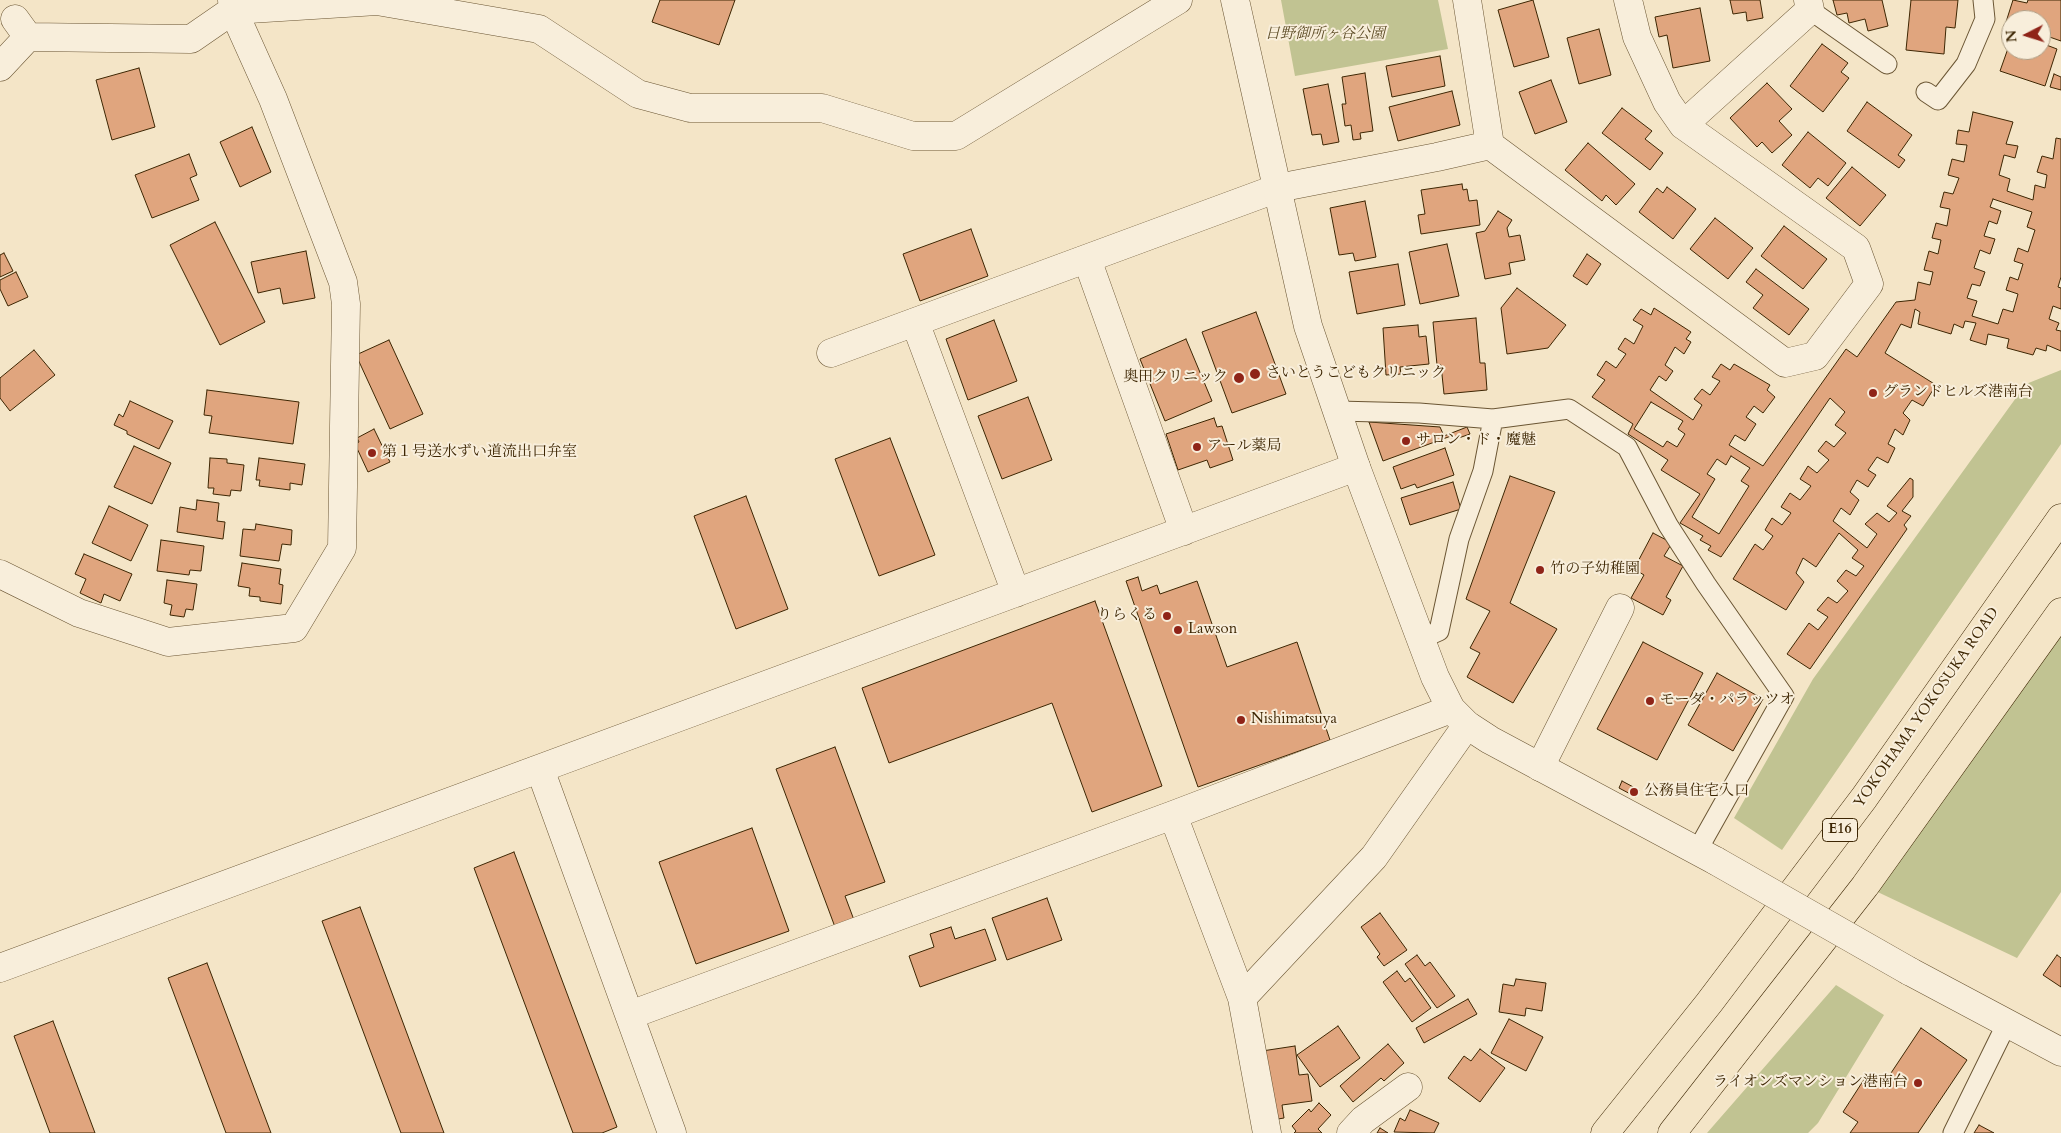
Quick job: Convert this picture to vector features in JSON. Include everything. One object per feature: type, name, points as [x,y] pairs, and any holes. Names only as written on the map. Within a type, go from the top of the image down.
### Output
[{"type":"highway","name":"YOKOHAMA YOKOSUKA ROAD","points":[[1605,1133],[1709,1003],[1864,798],[2061,518]]},
{"type":"highway","points":[[1672,1133],[1865,886],[2061,612]]},
{"type":"street","points":[[0,67],[22,28],[191,39],[232,5],[377,1],[539,29],[638,94],[690,108],[822,108],[913,136],[956,136],[1178,0]]},
{"type":"street","points":[[1235,0],[1308,326],[1356,467],[1435,677],[1459,717],[1490,740],[1706,856],[1909,971],[2061,1052]]},
{"type":"street","points":[[1467,0],[1490,145],[1785,363],[1815,356],[1869,284],[1856,248],[1684,125],[1667,102],[1637,38],[1628,0]]},
{"type":"street","points":[[0,574],[79,613],[168,642],[294,628],[342,548],[346,304],[343,282],[273,99],[232,5]]},
{"type":"street","points":[[1684,125],[1809,5]]},
{"type":"street","points":[[831,353],[1278,188],[1490,145]]},
{"type":"street","points":[[1087,259],[1184,531]]},
{"type":"street","points":[[916,322],[1016,593]]},
{"type":"street","points":[[0,968],[1356,467]]},
{"type":"street","points":[[1540,767],[1620,608]]},
{"type":"street","points":[[630,1015],[1173,815],[1459,717]]},
{"type":"street","points":[[1242,998],[1374,857],[1459,717]]},
{"type":"street","points":[[540,769],[672,1133]]},
{"type":"street","points":[[1173,815],[1242,998],[1267,1133]]},
{"type":"street","points":[[1351,1133],[1362,1120],[1408,1087]]},
{"type":"lane","points":[[1926,92],[1938,100],[1966,64],[1985,18],[1983,0]]},
{"type":"lane","points":[[1809,5],[1887,64]]},
{"type":"lane","points":[[1337,411],[1493,419],[1569,410],[1626,447],[1668,525],[1706,584],[1784,696],[1706,856]]},
{"type":"lane","points":[[1421,639],[1439,631],[1459,539],[1483,471],[1493,419]]},
{"type":"lane","points":[[1953,1133],[2008,1023]]},
{"type":"green space","name":"日野御所ヶ谷公園","points":[[1281,0],[1438,0],[1448,49],[1295,76]]},
{"type":"green space","points":[[2061,370],[2061,444],[1782,850],[1734,818],[1813,679],[2026,384]]},
{"type":"green space","points":[[2061,615],[2061,892],[2017,958],[1865,886]]},
{"type":"green space","points":[[1836,985],[1884,1015],[1818,1123],[1808,1133],[1707,1133]]},
{"type":"building","points":[[660,0],[735,0],[719,45],[652,22]]},
{"type":"building","points":[[1533,0],[1549,57],[1514,67],[1498,10]]},
{"type":"building","points":[[1730,0],[1760,0],[1763,18],[1747,21],[1746,12],[1733,14]]},
{"type":"building","points":[[1833,0],[1882,0],[1888,26],[1868,31],[1865,19],[1849,23],[1847,13],[1837,15]]},
{"type":"building","points":[[1911,0],[1958,0],[1955,28],[1946,27],[1944,54],[1906,50]]},
{"type":"building","points":[[2013,0],[2027,3],[2028,0],[2061,0],[2061,41],[2051,38],[2051,10],[2010,10]]},
{"type":"building","points":[[1700,8],[1710,61],[1673,68],[1667,35],[1659,37],[1655,17]]},
{"type":"building","points":[[1599,29],[1611,75],[1579,84],[1567,38]]},
{"type":"building","points":[[1822,44],[1848,63],[1841,72],[1849,78],[1823,112],[1790,86]]},
{"type":"building","points":[[2051,47],[2057,49],[2045,86],[2000,71],[2004,60],[2051,60]]},
{"type":"building","points":[[1440,56],[1445,86],[1392,97],[1386,66]]},
{"type":"building","points":[[139,68],[155,127],[112,140],[96,80]]},
{"type":"building","points":[[1365,73],[1373,131],[1360,133],[1361,139],[1353,140],[1351,125],[1345,126],[1342,104],[1346,104],[1342,77]]},
{"type":"building","points":[[2054,74],[2061,77],[2061,90],[2050,87]]},
{"type":"building","points":[[1551,80],[1567,122],[1535,134],[1519,92]]},
{"type":"building","points":[[1767,83],[1792,109],[1779,121],[1792,135],[1772,153],[1762,142],[1757,147],[1730,118]]},
{"type":"building","points":[[1328,84],[1339,142],[1323,145],[1321,134],[1312,135],[1303,89]]},
{"type":"building","points":[[1452,91],[1460,125],[1398,141],[1389,107]]},
{"type":"building","points":[[1867,102],[1912,135],[1898,155],[1905,160],[1899,168],[1847,131]]},
{"type":"building","points":[[1622,108],[1652,131],[1645,139],[1663,153],[1650,170],[1602,133]]},
{"type":"building","name":"グランドヒルズ港南台","points":[[1973,112],[2013,122],[2006,144],[2018,146],[2015,158],[2004,155],[1999,175],[2010,179],[2007,191],[2033,200],[2035,185],[2045,188],[2047,175],[2037,172],[2042,156],[2053,159],[2056,138],[2061,139],[2061,277],[2058,287],[2061,288],[2061,309],[2053,306],[2049,319],[2059,323],[2056,330],[2061,331],[2061,351],[2047,345],[2046,351],[2036,348],[2033,355],[2007,348],[2009,339],[1988,334],[1986,345],[1970,340],[1976,323],[1965,321],[1963,328],[1954,324],[1951,334],[1918,324],[1920,312],[1915,309],[1911,328],[1901,324],[1885,353],[1936,385],[1923,406],[1912,400],[1903,413],[1910,420],[1903,435],[1895,429],[1888,444],[1895,448],[1888,463],[1877,457],[1868,470],[1876,475],[1868,487],[1857,480],[1850,492],[1859,500],[1850,515],[1841,508],[1833,521],[1867,548],[1877,534],[1865,524],[1877,513],[1889,522],[1897,513],[1887,506],[1910,478],[1913,480],[1913,497],[1902,511],[1911,516],[1904,525],[1907,529],[1810,669],[1787,654],[1809,623],[1818,630],[1828,617],[1817,610],[1828,597],[1837,603],[1848,591],[1837,581],[1846,570],[1856,576],[1864,566],[1852,558],[1858,550],[1839,533],[1816,567],[1803,558],[1796,573],[1804,582],[1786,610],[1733,579],[1755,544],[1763,550],[1773,536],[1765,530],[1772,518],[1782,525],[1791,513],[1781,507],[1790,493],[1800,500],[1811,486],[1800,479],[1808,466],[1817,473],[1829,460],[1818,451],[1826,441],[1834,447],[1846,433],[1835,425],[1845,412],[1830,398],[1721,557],[1708,550],[1711,546],[1700,540],[1703,536],[1680,523],[1700,494],[1661,470],[1668,460],[1628,434],[1633,424],[1592,397],[1605,380],[1597,375],[1606,361],[1616,368],[1626,354],[1618,349],[1625,338],[1634,344],[1643,326],[1633,320],[1641,309],[1651,315],[1654,308],[1691,332],[1686,339],[1691,342],[1684,354],[1675,347],[1665,365],[1673,371],[1666,381],[1659,376],[1650,390],[1693,420],[1702,405],[1694,399],[1702,389],[1710,395],[1720,381],[1712,377],[1721,364],[1730,370],[1734,364],[1770,385],[1767,390],[1775,397],[1763,413],[1754,406],[1746,417],[1756,424],[1745,441],[1735,435],[1729,445],[1763,466],[1846,349],[1857,357],[1896,302],[1915,300],[1918,282],[1930,285],[1933,272],[1924,270],[1929,251],[1938,254],[1941,240],[1932,238],[1936,223],[1947,226],[1950,209],[1940,207],[1944,192],[1953,194],[1959,178],[1948,175],[1952,159],[1964,162],[1967,145],[1956,144],[1958,130],[1969,132]],"holes":[[[1993,199],[2032,212],[2027,227],[2035,230],[2028,252],[2018,248],[2014,261],[2023,264],[2018,280],[2010,277],[2006,290],[2018,294],[2013,312],[2003,309],[1998,324],[1972,316],[1977,301],[1967,298],[1972,284],[1980,286],[1985,272],[1974,268],[1980,250],[1990,254],[1995,239],[1984,236],[1989,221],[1997,224],[2001,211],[1990,207]],[[1651,402],[1683,421],[1678,429],[1685,434],[1677,447],[1667,441],[1663,447],[1634,429]],[[1731,456],[1750,468],[1741,481],[1749,486],[1719,534],[1692,517],[1715,479],[1707,474],[1717,459],[1726,465]]]},
{"type":"building","points":[[252,127],[271,172],[240,187],[220,142]]},
{"type":"building","points":[[1808,132],[1846,163],[1828,186],[1818,178],[1810,188],[1782,165]]},
{"type":"building","points":[[1588,143],[1635,184],[1616,205],[1606,195],[1602,201],[1565,170]]},
{"type":"building","points":[[189,154],[197,175],[190,178],[199,200],[152,218],[135,175]]},
{"type":"building","points":[[1852,167],[1886,195],[1860,226],[1826,198]]},
{"type":"building","points":[[1462,184],[1463,190],[1467,189],[1469,201],[1477,200],[1480,225],[1421,234],[1418,215],[1425,214],[1421,190]]},
{"type":"building","points":[[1667,187],[1696,209],[1673,239],[1639,212],[1657,188],[1663,193]]},
{"type":"building","points":[[1365,201],[1376,257],[1355,261],[1353,253],[1339,255],[1330,208]]},
{"type":"building","points":[[1498,211],[1512,220],[1507,228],[1509,237],[1520,235],[1525,260],[1509,263],[1511,274],[1485,279],[1476,233],[1485,231]]},
{"type":"building","points":[[1715,218],[1753,248],[1728,279],[1690,249]]},
{"type":"building","points":[[215,222],[265,322],[220,345],[170,245]]},
{"type":"building","points":[[1784,226],[1827,259],[1803,289],[1761,256]]},
{"type":"building","points":[[971,229],[988,276],[920,301],[903,254]]},
{"type":"building","points":[[1447,244],[1459,296],[1420,304],[1409,252]]},
{"type":"building","points":[[306,251],[315,298],[283,304],[280,288],[258,293],[251,262]]},
{"type":"building","points":[[4,253],[13,271],[0,277],[0,255]]},
{"type":"building","points":[[1587,254],[1601,264],[1587,285],[1573,276]]},
{"type":"building","points":[[1398,264],[1405,305],[1357,314],[1349,272]]},
{"type":"building","points":[[1756,269],[1809,309],[1789,335],[1753,308],[1763,295],[1746,282]]},
{"type":"building","points":[[16,272],[28,297],[8,306],[0,289],[0,280]]},
{"type":"building","points":[[1517,288],[1566,325],[1548,348],[1507,354],[1501,308]]},
{"type":"building","points":[[1256,312],[1286,394],[1232,413],[1202,332]]},
{"type":"building","points":[[1476,318],[1480,363],[1485,363],[1487,390],[1444,394],[1441,365],[1437,365],[1433,322]]},
{"type":"building","points":[[994,320],[1017,381],[968,400],[946,339]]},
{"type":"building","points":[[1418,325],[1419,337],[1426,336],[1429,364],[1400,367],[1401,374],[1386,375],[1383,328]]},
{"type":"building","points":[[1186,339],[1212,401],[1165,421],[1140,359]]},
{"type":"building","points":[[389,340],[423,414],[390,429],[356,355]]},
{"type":"building","points":[[34,350],[55,375],[10,411],[0,398],[0,378]]},
{"type":"building","points":[[207,390],[299,402],[293,444],[209,433],[212,416],[204,415]]},
{"type":"building","points":[[1028,397],[1052,460],[1002,479],[978,416]]},
{"type":"building","points":[[130,401],[173,421],[159,449],[127,434],[127,431],[114,425],[119,414],[123,417]]},
{"type":"building","points":[[1214,418],[1217,427],[1222,426],[1233,460],[1210,468],[1207,460],[1178,470],[1166,434]]},
{"type":"building","points":[[1369,422],[1440,427],[1444,436],[1467,427],[1470,434],[1453,440],[1451,436],[1383,461]]},
{"type":"building","name":"第１号送水ずい道流出口弁室","points":[[374,429],[390,462],[368,472],[355,444],[359,442],[357,438]]},
{"type":"building","points":[[890,438],[935,555],[879,576],[835,459]]},
{"type":"building","points":[[134,446],[171,463],[152,504],[114,487]]},
{"type":"building","points":[[1445,448],[1454,475],[1417,488],[1415,484],[1401,489],[1393,467]]},
{"type":"building","points":[[210,458],[227,459],[227,463],[244,465],[241,491],[231,490],[230,496],[213,494],[214,488],[208,488]]},
{"type":"building","points":[[259,458],[305,464],[302,485],[290,483],[290,490],[259,486],[260,480],[256,480]]},
{"type":"building","points":[[1510,476],[1555,492],[1510,603],[1557,629],[1513,703],[1467,677],[1480,653],[1470,648],[1490,611],[1466,599]]},
{"type":"building","points":[[1453,482],[1461,509],[1410,525],[1401,498]]},
{"type":"building","points":[[746,496],[788,609],[736,629],[694,516]]},
{"type":"building","points":[[197,500],[219,503],[217,521],[225,522],[223,539],[177,532],[180,507],[196,510]]},
{"type":"building","points":[[109,506],[148,525],[131,561],[92,543]]},
{"type":"building","points":[[256,524],[292,530],[291,545],[282,544],[279,561],[240,556],[243,529],[255,530]]},
{"type":"building","points":[[1653,533],[1672,543],[1664,556],[1683,566],[1666,597],[1671,600],[1663,615],[1631,598],[1644,575],[1634,569]]},
{"type":"building","points":[[161,540],[204,546],[201,571],[190,570],[189,575],[157,571]]},
{"type":"building","points":[[84,554],[132,574],[120,601],[104,594],[101,603],[80,593],[86,579],[75,574]]},
{"type":"building","points":[[242,563],[281,569],[279,584],[283,585],[281,604],[260,601],[260,597],[249,596],[250,588],[238,586]]},
{"type":"building","points":[[1138,577],[1142,591],[1157,585],[1160,594],[1197,581],[1227,667],[1297,642],[1330,740],[1198,787],[1126,581]]},
{"type":"building","points":[[167,580],[197,584],[193,610],[186,609],[184,617],[170,615],[172,605],[164,603]]},
{"type":"building","points":[[1095,601],[1162,786],[1092,812],[1052,703],[889,763],[862,688]]},
{"type":"building","name":"モーダ・パラッツオ","points":[[1643,642],[1703,673],[1657,760],[1597,729]]},
{"type":"building","points":[[1717,673],[1763,699],[1733,751],[1688,725]]},
{"type":"building","points":[[835,747],[885,882],[845,896],[854,920],[835,927],[776,769]]},
{"type":"building","points":[[1622,781],[1639,790],[1636,797],[1619,788]]},
{"type":"building","points":[[752,828],[789,931],[696,964],[659,862]]},
{"type":"building","points":[[514,852],[617,1127],[602,1133],[573,1133],[474,868]]},
{"type":"building","points":[[1047,898],[1062,940],[1007,960],[992,918]]},
{"type":"building","points":[[360,907],[444,1133],[401,1133],[322,921]]},
{"type":"building","points":[[1380,913],[1407,950],[1384,966],[1377,957],[1380,954],[1361,927]]},
{"type":"building","points":[[951,927],[955,939],[985,929],[996,960],[920,987],[909,956],[934,947],[930,934]]},
{"type":"building","points":[[1417,955],[1425,966],[1430,962],[1455,996],[1437,1008],[1405,964]]},
{"type":"building","points":[[2057,955],[2061,958],[2061,987],[2043,975]]},
{"type":"building","points":[[207,963],[271,1133],[226,1133],[168,978]]},
{"type":"building","points":[[1397,971],[1405,982],[1410,978],[1431,1008],[1412,1022],[1383,982]]},
{"type":"building","points":[[1516,979],[1546,983],[1542,1011],[1526,1008],[1525,1016],[1499,1012],[1503,984],[1514,986]]},
{"type":"building","points":[[1468,999],[1477,1014],[1424,1043],[1416,1028]]},
{"type":"building","points":[[1509,1019],[1543,1037],[1526,1071],[1491,1053]]},
{"type":"building","points":[[53,1021],[95,1133],[50,1133],[14,1036]]},
{"type":"building","points":[[1338,1026],[1360,1058],[1320,1087],[1297,1055]]},
{"type":"building","name":"ライオンズマンション港南台","points":[[1921,1028],[1967,1060],[1918,1133],[1850,1133],[1858,1122],[1843,1112],[1865,1078],[1881,1088]]},
{"type":"building","points":[[1388,1044],[1404,1063],[1384,1081],[1381,1078],[1353,1102],[1340,1086]]},
{"type":"building","points":[[1295,1046],[1299,1075],[1308,1074],[1312,1101],[1282,1105],[1284,1118],[1272,1120],[1262,1051]]},
{"type":"building","points":[[1480,1049],[1505,1068],[1480,1102],[1448,1078],[1464,1056],[1471,1061]]},
{"type":"building","points":[[1319,1103],[1331,1115],[1318,1129],[1322,1133],[1294,1133],[1296,1131],[1292,1126],[1309,1109],[1311,1112]]},
{"type":"building","points":[[1410,1110],[1439,1123],[1434,1133],[1394,1132],[1400,1118],[1405,1121]]},
{"type":"building","points":[[1979,1125],[1994,1133],[1974,1133]]},
{"type":"building","points":[[1380,1128],[1388,1133],[1377,1133]]},
{"type":"place","name":"さいとうこどもクリニック","points":[[1255,374]]},
{"type":"place","name":"奥田クリニック","points":[[1239,378]]},
{"type":"place","name":"グランドヒルズ港南台","points":[[1873,393]]},
{"type":"place","name":"サロン・ド・魔魅","points":[[1406,441]]},
{"type":"place","name":"アール薬局","points":[[1197,447]]},
{"type":"place","name":"第１号送水ずい道流出口弁室","points":[[372,453]]},
{"type":"place","name":"竹の子幼稚園","points":[[1540,570]]},
{"type":"place","name":"りらくる","points":[[1167,616]]},
{"type":"place","name":"Lawson","points":[[1178,630]]},
{"type":"place","name":"モーダ・パラッツオ","points":[[1650,701]]},
{"type":"place","name":"Nishimatsuya","points":[[1241,720]]},
{"type":"place","name":"公務員住宅入口","points":[[1634,792]]},
{"type":"place","name":"ライオンズマンション港南台","points":[[1918,1083]]}]
